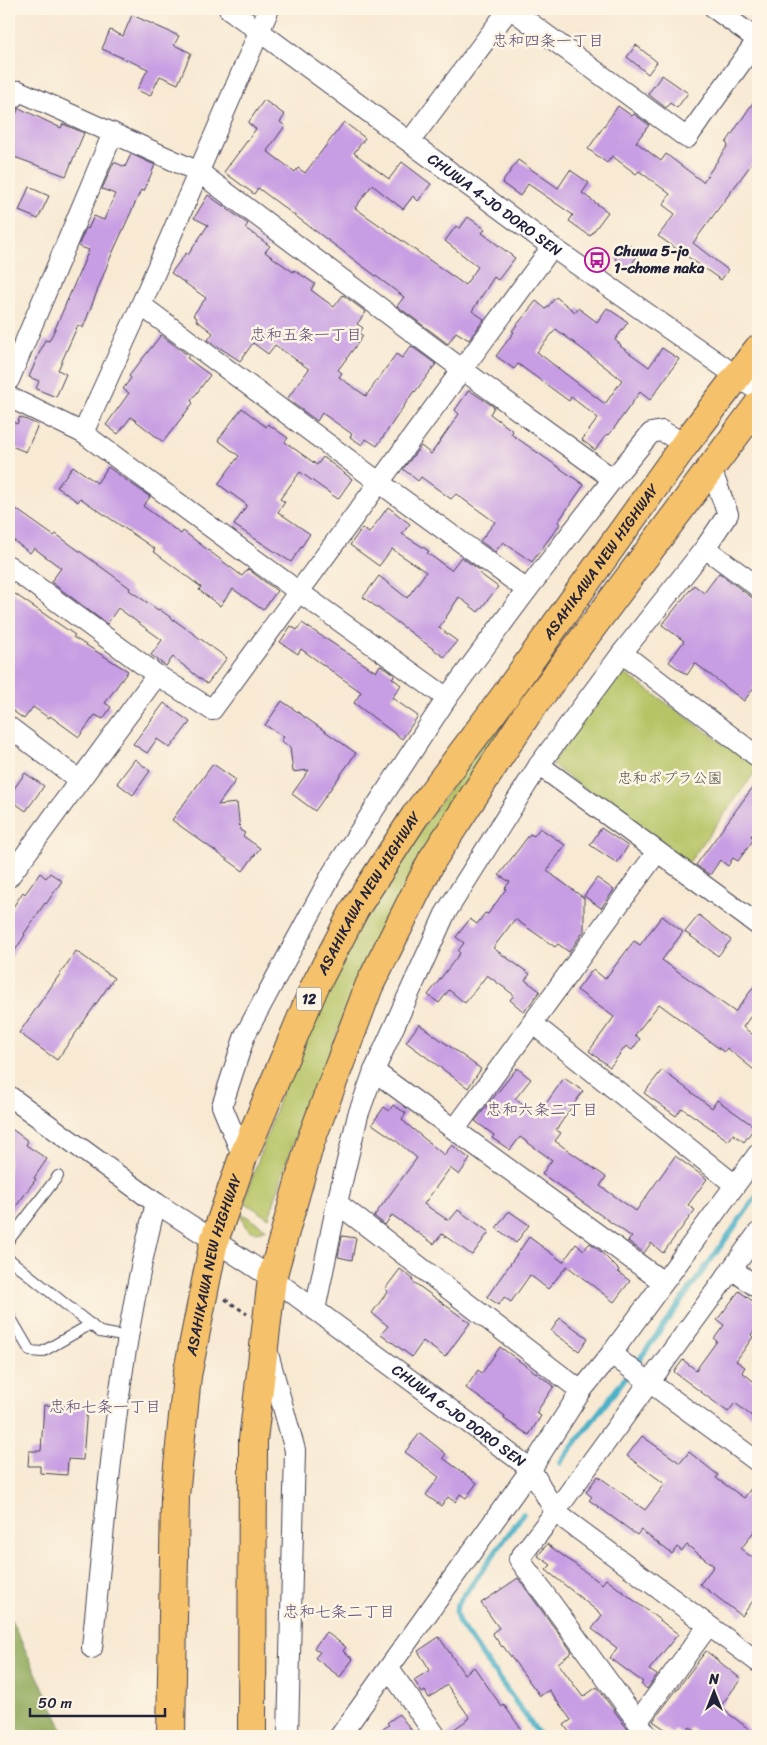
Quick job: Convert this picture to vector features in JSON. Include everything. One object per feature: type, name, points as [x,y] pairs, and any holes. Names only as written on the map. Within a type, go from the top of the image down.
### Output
[{"type":"highway","name":"ASAHIKAWA NEW HIGHWAY","points":[[171,1736],[175,1496],[187,1376],[214,1241],[243,1157],[314,988],[354,909],[415,816],[504,697],[685,444],[748,383],[758,350]]},
{"type":"highway","name":"ASAHIKAWA NEW HIGHWAY","points":[[252,1736],[253,1440],[272,1278],[310,1143],[369,986],[432,860],[527,714],[758,405]]},
{"type":"street","name":"CHUWA 4-JO DORO SEN","points":[[229,9],[552,247],[748,383]]},
{"type":"street","points":[[84,433],[269,9]]},
{"type":"street","points":[[410,141],[510,9],[687,138],[758,39],[715,9]]},
{"type":"street","points":[[9,102],[19,91],[199,172],[463,370],[613,479]]},
{"type":"street","points":[[9,380],[113,133]]},
{"type":"street","points":[[9,566],[157,675],[212,710],[552,247]]},
{"type":"street","points":[[141,305],[527,590]]},
{"type":"street","points":[[9,397],[84,433],[299,592],[447,698]]},
{"type":"street","points":[[243,1157],[222,1106],[245,1035],[333,872],[447,698],[613,479],[651,433],[662,431],[685,444]]},
{"type":"street","points":[[315,1310],[358,1115],[374,1071],[445,914],[539,765],[622,653],[705,548],[728,514],[711,469]]},
{"type":"street","points":[[705,548],[758,587]]},
{"type":"street","points":[[622,653],[758,756]]},
{"type":"street","points":[[9,877],[157,675]]},
{"type":"street","points":[[9,727],[79,780]]},
{"type":"street","points":[[539,765],[758,925]]},
{"type":"street","points":[[455,1129],[657,852]]},
{"type":"street","points":[[532,1023],[734,1185]]},
{"type":"street","points":[[374,1071],[663,1282]]},
{"type":"street","name":"CHUWA 6-JO DORO SEN","points":[[9,1096],[156,1204],[272,1278],[531,1469],[555,1512],[758,1662]]},
{"type":"street","points":[[708,1626],[643,1729],[519,1559],[555,1512],[629,1368],[663,1282],[758,1154]]},
{"type":"street","points":[[92,1648],[117,1404],[142,1258],[156,1204]]},
{"type":"street","points":[[337,1204],[581,1391]]},
{"type":"street","points":[[340,1736],[531,1469],[581,1391],[629,1368],[732,1269],[758,1233]]},
{"type":"street","points":[[732,1269],[758,1288]]},
{"type":"street","points":[[266,1335],[295,1450],[288,1736]]},
{"type":"street","points":[[629,1368],[758,1462]]},
{"type":"street","points":[[389,1669],[436,1736]]},
{"type":"lane","points":[[9,1240],[58,1176]]},
{"type":"lane","points":[[9,1259],[100,1332],[128,1337]]},
{"type":"lane","points":[[9,1315],[30,1351],[42,1352],[91,1324]]},
{"type":"path","points":[[205,1284],[266,1335]]},
{"type":"green space","name":"忠和ポプラ公園","points":[[620,670],[758,768],[687,865],[551,764]]},
{"type":"green space","points":[[509,707],[515,712],[360,977],[293,1143],[269,1218],[244,1202],[284,1085],[324,993],[376,891]]},
{"type":"green space","points":[[241,1213],[267,1229],[256,1232],[249,1230],[244,1223]]},
{"type":"green space","points":[[9,1615],[66,1736],[9,1736]]},
{"type":"building","points":[[132,15],[179,36],[174,45],[191,53],[178,84],[160,76],[150,96],[137,90],[148,69],[102,49],[110,30],[123,36]]},
{"type":"building","points":[[636,45],[657,62],[648,74],[627,57]]},
{"type":"building","points":[[662,75],[688,93],[677,108],[670,103],[666,108],[648,94]]},
{"type":"building","points":[[758,95],[758,166],[753,162],[693,243],[728,270],[721,280],[658,236],[675,214],[663,205],[670,194],[639,171],[636,174],[612,156],[607,163],[588,149],[618,106],[632,116],[634,114],[649,125],[636,142],[661,161],[666,154],[703,182]]},
{"type":"building","points":[[264,100],[285,115],[280,122],[285,126],[267,151],[295,172],[298,168],[305,173],[344,122],[365,138],[354,153],[389,179],[402,162],[431,184],[418,201],[413,196],[403,209],[372,185],[355,208],[465,285],[478,267],[445,241],[456,226],[460,228],[468,217],[485,229],[482,233],[515,258],[498,280],[494,277],[472,311],[484,319],[469,340],[456,332],[448,344],[397,306],[404,297],[258,188],[254,194],[224,172],[256,129],[248,123]]},
{"type":"building","points":[[19,108],[61,128],[63,124],[84,133],[66,176],[9,155],[9,129]]},
{"type":"building","points":[[131,154],[155,165],[144,191],[141,190],[108,263],[83,328],[78,325],[58,370],[66,374],[56,397],[36,389],[39,381],[29,377],[45,340],[49,341],[55,329],[89,250],[78,246],[86,228],[88,229],[94,216],[104,220],[115,194],[102,189],[114,162],[125,167]]},
{"type":"building","points":[[518,160],[558,188],[570,170],[589,183],[582,193],[608,212],[590,236],[569,221],[573,215],[528,184],[520,196],[502,183]]},
{"type":"building","points":[[29,187],[49,196],[38,219],[19,211]]},
{"type":"building","points":[[208,195],[248,224],[245,228],[270,246],[265,252],[293,272],[294,270],[315,284],[311,290],[334,307],[343,295],[366,312],[357,324],[363,328],[359,333],[363,336],[338,370],[342,373],[339,377],[366,396],[396,354],[402,358],[411,346],[436,364],[414,391],[377,446],[366,439],[362,445],[350,437],[352,434],[322,413],[317,421],[287,399],[309,369],[275,345],[268,354],[253,343],[240,361],[208,340],[213,333],[196,320],[197,318],[193,315],[206,298],[171,273],[186,253],[188,255],[208,225],[194,218]]},
{"type":"building","points":[[626,243],[640,252],[629,268],[615,259]]},
{"type":"building","points":[[556,297],[575,312],[578,308],[597,322],[607,308],[628,322],[615,340],[620,346],[649,367],[662,348],[679,359],[650,400],[640,392],[609,435],[607,434],[595,450],[582,440],[598,418],[571,397],[569,401],[518,364],[514,369],[496,356],[514,332],[512,331],[536,301],[546,309]],"holes":[[[556,329],[622,380],[605,404],[537,352]]]},
{"type":"building","points":[[161,335],[210,375],[191,401],[193,403],[163,442],[131,417],[118,434],[106,425],[129,393],[123,389],[131,378],[129,376]]},
{"type":"building","points":[[469,390],[494,407],[490,414],[513,431],[511,434],[584,485],[558,522],[560,524],[532,562],[503,542],[495,552],[480,541],[495,522],[456,494],[451,499],[421,477],[418,481],[403,469],[421,446],[431,454],[459,414],[455,410]]},
{"type":"building","points":[[242,408],[266,427],[268,424],[288,438],[285,442],[317,465],[323,457],[352,479],[338,499],[300,472],[280,499],[285,502],[278,512],[310,534],[291,562],[234,525],[247,505],[218,484],[239,456],[218,440]]},
{"type":"building","points":[[20,417],[38,425],[26,452],[9,445],[9,432],[13,422],[17,424]]},
{"type":"building","points":[[73,466],[97,483],[108,467],[150,497],[143,506],[181,534],[183,531],[242,576],[248,569],[277,591],[263,610],[233,589],[220,606],[199,590],[201,587],[153,551],[155,549],[80,498],[78,502],[57,487]]},
{"type":"building","points":[[9,504],[54,536],[56,534],[130,588],[129,590],[227,658],[207,684],[173,657],[166,666],[151,655],[162,640],[118,608],[107,624],[51,582],[61,568],[34,548],[30,553],[9,537]]},
{"type":"building","points":[[388,507],[410,524],[402,534],[429,551],[427,553],[451,570],[461,557],[481,571],[479,573],[498,587],[478,612],[459,597],[439,628],[457,641],[444,657],[363,597],[379,576],[407,598],[426,572],[392,549],[379,566],[350,545],[362,528],[369,533]]},
{"type":"building","points":[[719,573],[751,597],[758,599],[758,682],[744,701],[695,663],[687,675],[669,662],[684,641],[662,625],[694,585],[704,593]]},
{"type":"building","points":[[9,590],[75,635],[73,637],[128,671],[105,703],[111,707],[103,719],[95,715],[79,737],[50,716],[49,718],[33,707],[24,719],[9,708]]},
{"type":"building","points":[[302,623],[376,672],[380,665],[395,675],[392,678],[401,685],[392,698],[418,716],[402,739],[354,703],[361,692],[301,649],[298,654],[280,642],[291,626],[297,630]]},
{"type":"building","points":[[282,701],[356,753],[315,811],[292,794],[309,770],[293,772],[290,747],[281,741],[284,737],[265,725]]},
{"type":"building","points":[[164,703],[190,722],[170,748],[157,739],[147,753],[133,744]]},
{"type":"building","points":[[135,759],[150,771],[133,795],[117,783]]},
{"type":"building","points":[[213,764],[236,780],[218,805],[237,803],[240,830],[245,833],[243,836],[260,848],[243,871],[172,820]]},
{"type":"building","points":[[25,773],[44,786],[26,811],[9,799],[9,796]]},
{"type":"building","points":[[758,780],[758,826],[751,836],[754,839],[738,861],[733,858],[728,866],[720,860],[710,875],[696,865]]},
{"type":"building","points":[[540,828],[565,845],[547,871],[584,898],[584,931],[569,952],[558,944],[555,947],[515,919],[493,948],[530,974],[525,980],[540,991],[524,1012],[510,1000],[514,995],[487,975],[465,1003],[449,990],[439,1003],[428,995],[460,953],[458,951],[464,943],[456,937],[470,919],[477,924],[485,913],[488,914],[510,882],[499,875],[530,834],[534,836]]},
{"type":"building","points":[[601,828],[628,846],[617,863],[590,845]]},
{"type":"building","points":[[40,873],[46,878],[50,873],[62,881],[24,934],[9,960],[9,913],[23,892],[25,894]]},
{"type":"building","points":[[597,878],[614,890],[601,908],[584,896]]},
{"type":"building","points":[[699,915],[731,940],[718,956],[685,932]]},
{"type":"building","points":[[662,916],[683,932],[662,960],[735,1012],[758,981],[758,1006],[743,1027],[758,1039],[758,1073],[727,1048],[724,1052],[659,1004],[635,1035],[640,1039],[632,1050],[626,1046],[610,1067],[589,1051],[614,1017],[577,990],[593,969],[605,979],[634,941],[640,945]]},
{"type":"building","points":[[76,951],[114,978],[57,1060],[19,1033]]},
{"type":"building","points":[[419,1024],[481,1069],[468,1088],[406,1042]]},
{"type":"building","points":[[517,1068],[531,1079],[515,1099],[538,1115],[564,1078],[583,1091],[556,1130],[561,1133],[555,1141],[606,1177],[600,1186],[636,1211],[675,1156],[707,1179],[688,1205],[695,1210],[663,1253],[651,1243],[644,1253],[628,1241],[632,1237],[542,1174],[552,1160],[520,1137],[510,1150],[492,1138],[494,1135],[475,1121]]},
{"type":"building","points":[[662,1070],[712,1108],[717,1100],[755,1127],[744,1142],[733,1134],[729,1141],[682,1108],[676,1116],[644,1093]]},
{"type":"building","points":[[393,1105],[406,1113],[402,1120],[444,1155],[452,1145],[470,1159],[459,1175],[450,1168],[424,1204],[449,1221],[458,1210],[489,1232],[472,1255],[442,1234],[434,1244],[392,1215],[385,1225],[374,1216],[417,1158],[372,1124],[384,1107],[389,1111]]},
{"type":"building","points":[[9,1127],[28,1141],[26,1145],[47,1159],[34,1178],[36,1179],[9,1216]]},
{"type":"building","points":[[509,1211],[529,1225],[516,1243],[496,1228]]},
{"type":"building","points":[[342,1236],[356,1238],[352,1260],[338,1257]]},
{"type":"building","points":[[529,1237],[563,1262],[576,1244],[584,1250],[590,1243],[619,1270],[618,1272],[630,1281],[614,1302],[567,1266],[548,1289],[530,1275],[511,1302],[504,1297],[499,1305],[487,1297]]},
{"type":"building","points":[[400,1269],[413,1279],[412,1281],[470,1323],[445,1357],[423,1341],[412,1357],[381,1334],[388,1326],[372,1313],[388,1291],[385,1289]]},
{"type":"building","points":[[739,1291],[758,1305],[758,1325],[751,1335],[753,1337],[736,1361],[745,1367],[742,1372],[758,1385],[758,1421],[735,1403],[728,1412],[674,1372],[683,1360],[696,1370],[717,1341],[714,1339],[724,1325],[717,1320]]},
{"type":"building","points":[[560,1318],[588,1338],[579,1351],[551,1331]]},
{"type":"building","points":[[500,1347],[554,1386],[536,1413],[541,1416],[529,1435],[504,1419],[505,1416],[466,1388],[478,1370],[482,1373]]},
{"type":"building","points":[[44,1405],[87,1407],[83,1460],[68,1459],[67,1475],[40,1473],[40,1466],[28,1466],[29,1451],[41,1451]]},
{"type":"building","points":[[420,1433],[446,1454],[443,1458],[477,1483],[466,1498],[460,1494],[455,1502],[448,1497],[441,1506],[426,1495],[439,1477],[405,1452]]},
{"type":"building","points":[[642,1436],[680,1463],[689,1452],[718,1475],[716,1478],[744,1498],[758,1479],[758,1526],[741,1549],[758,1562],[758,1594],[742,1616],[700,1584],[714,1566],[687,1545],[682,1551],[677,1547],[672,1554],[641,1530],[637,1535],[589,1500],[592,1497],[586,1492],[598,1476],[645,1510],[665,1484],[627,1456]]},
{"type":"building","points":[[547,1544],[602,1584],[606,1579],[678,1634],[649,1670],[657,1675],[647,1689],[641,1684],[643,1682],[610,1658],[617,1648],[592,1629],[602,1615],[546,1570],[551,1565],[538,1556]]},
{"type":"building","points":[[518,1578],[572,1652],[558,1663],[583,1697],[597,1687],[629,1731],[622,1736],[572,1736],[564,1725],[571,1720],[549,1690],[540,1696],[492,1633],[499,1628],[481,1603]]},
{"type":"building","points":[[326,1632],[346,1647],[343,1651],[353,1659],[340,1677],[315,1658],[320,1652],[314,1648]]},
{"type":"building","points":[[439,1637],[464,1674],[474,1667],[502,1707],[504,1705],[521,1729],[512,1736],[448,1736],[447,1734],[470,1718],[447,1685],[429,1698],[425,1691],[422,1693],[414,1680],[430,1670],[418,1651]]},
{"type":"building","points":[[706,1651],[741,1679],[720,1707],[758,1736],[703,1736],[690,1727],[685,1735],[675,1729],[672,1734],[653,1721]]},
{"type":"building","points":[[399,1714],[416,1736],[373,1736],[389,1725],[387,1723]]},
{"type":"waterway","points":[[560,1463],[639,1360],[758,1194]]},
{"type":"waterway","points":[[523,1514],[457,1605],[456,1613],[459,1623],[540,1736]]},
{"type":"place","name":"Chuwa 5-jo 1-chome naka","points":[[597,260]]},
{"type":"district","name":"忠和四条一丁目","points":[[548,40]]},
{"type":"district","name":"忠和五条一丁目","points":[[306,334]]},
{"type":"district","name":"忠和六条二丁目","points":[[542,1109]]},
{"type":"district","name":"忠和七条一丁目","points":[[105,1406]]},
{"type":"district","name":"忠和七条二丁目","points":[[339,1611]]}]
